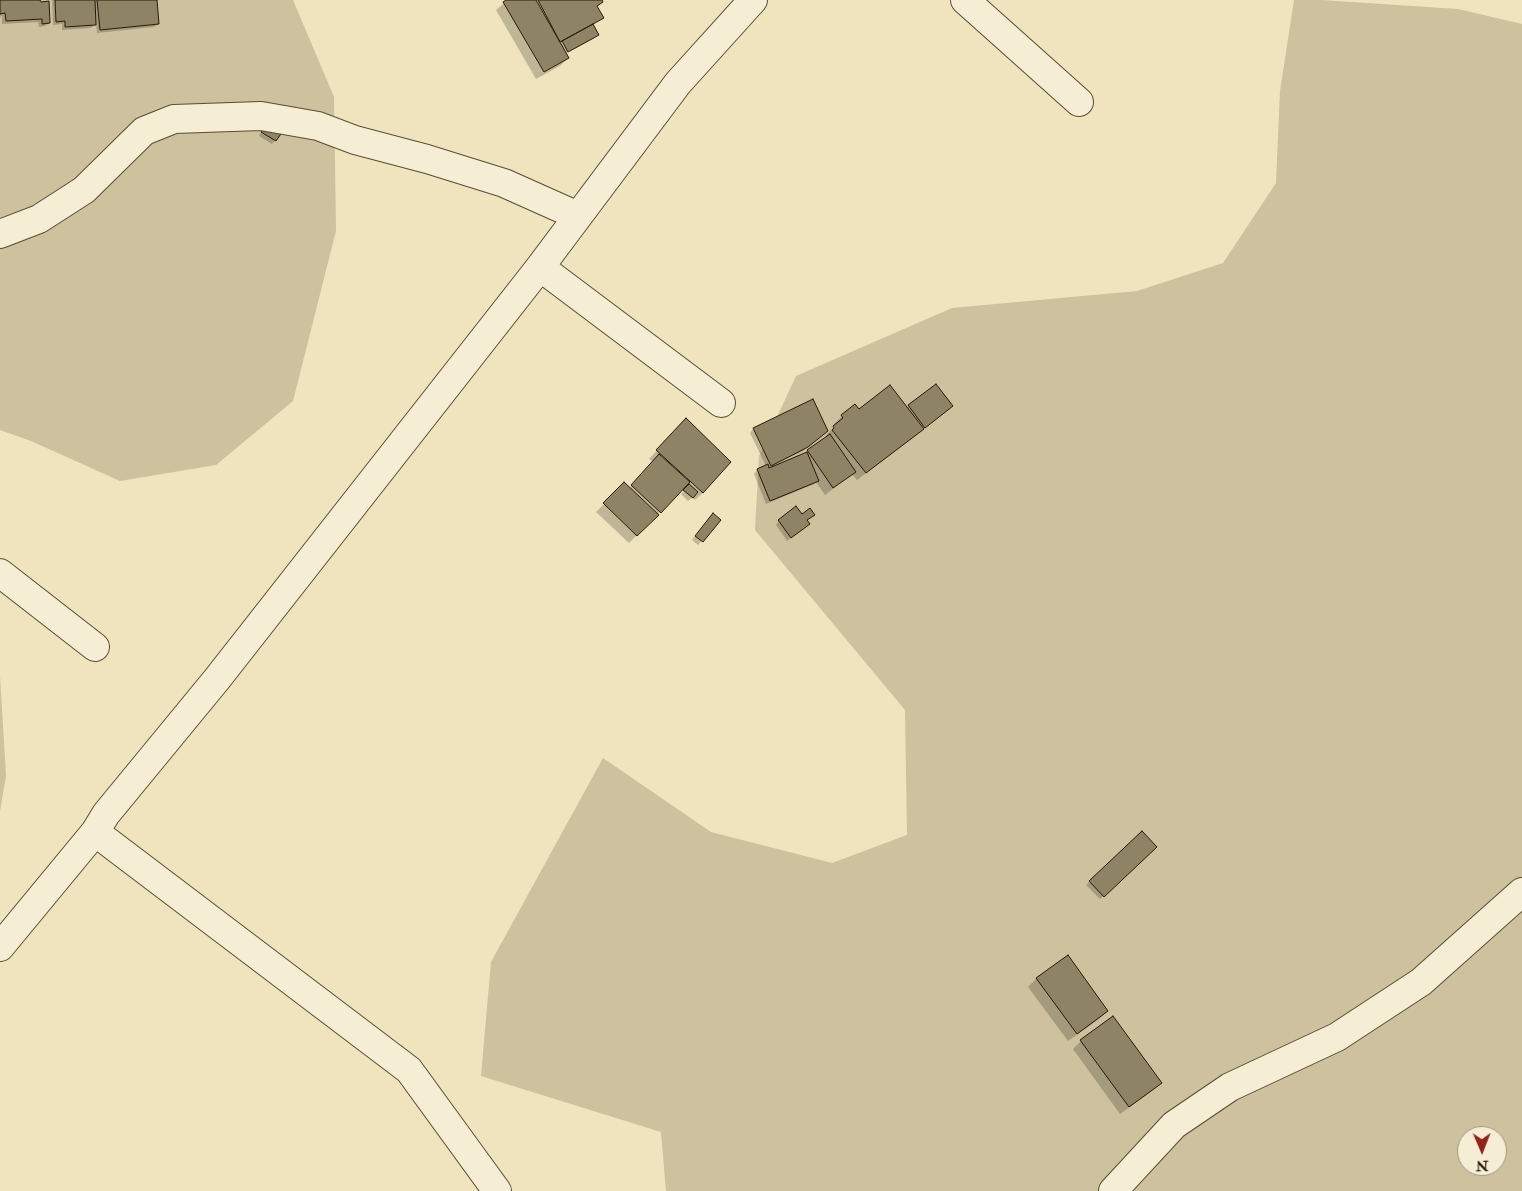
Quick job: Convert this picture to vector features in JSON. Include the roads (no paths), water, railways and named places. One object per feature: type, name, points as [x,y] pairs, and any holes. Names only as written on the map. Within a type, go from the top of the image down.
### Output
[{"type":"street","points":[[0,947],[217,679],[540,268],[678,83],[753,0]]},
{"type":"street","points":[[965,0],[1079,102]]},
{"type":"street","points":[[0,234],[39,219],[84,190],[144,131],[174,119],[261,116],[318,126],[355,140],[427,159],[504,183],[578,216]]},
{"type":"street","points":[[540,268],[721,403]]},
{"type":"street","points":[[0,573],[95,647]]},
{"type":"street","points":[[95,832],[409,1070],[497,1191]]},
{"type":"street","points":[[1113,1191],[1174,1125],[1230,1087],[1337,1037],[1414,987],[1522,892]]}]
